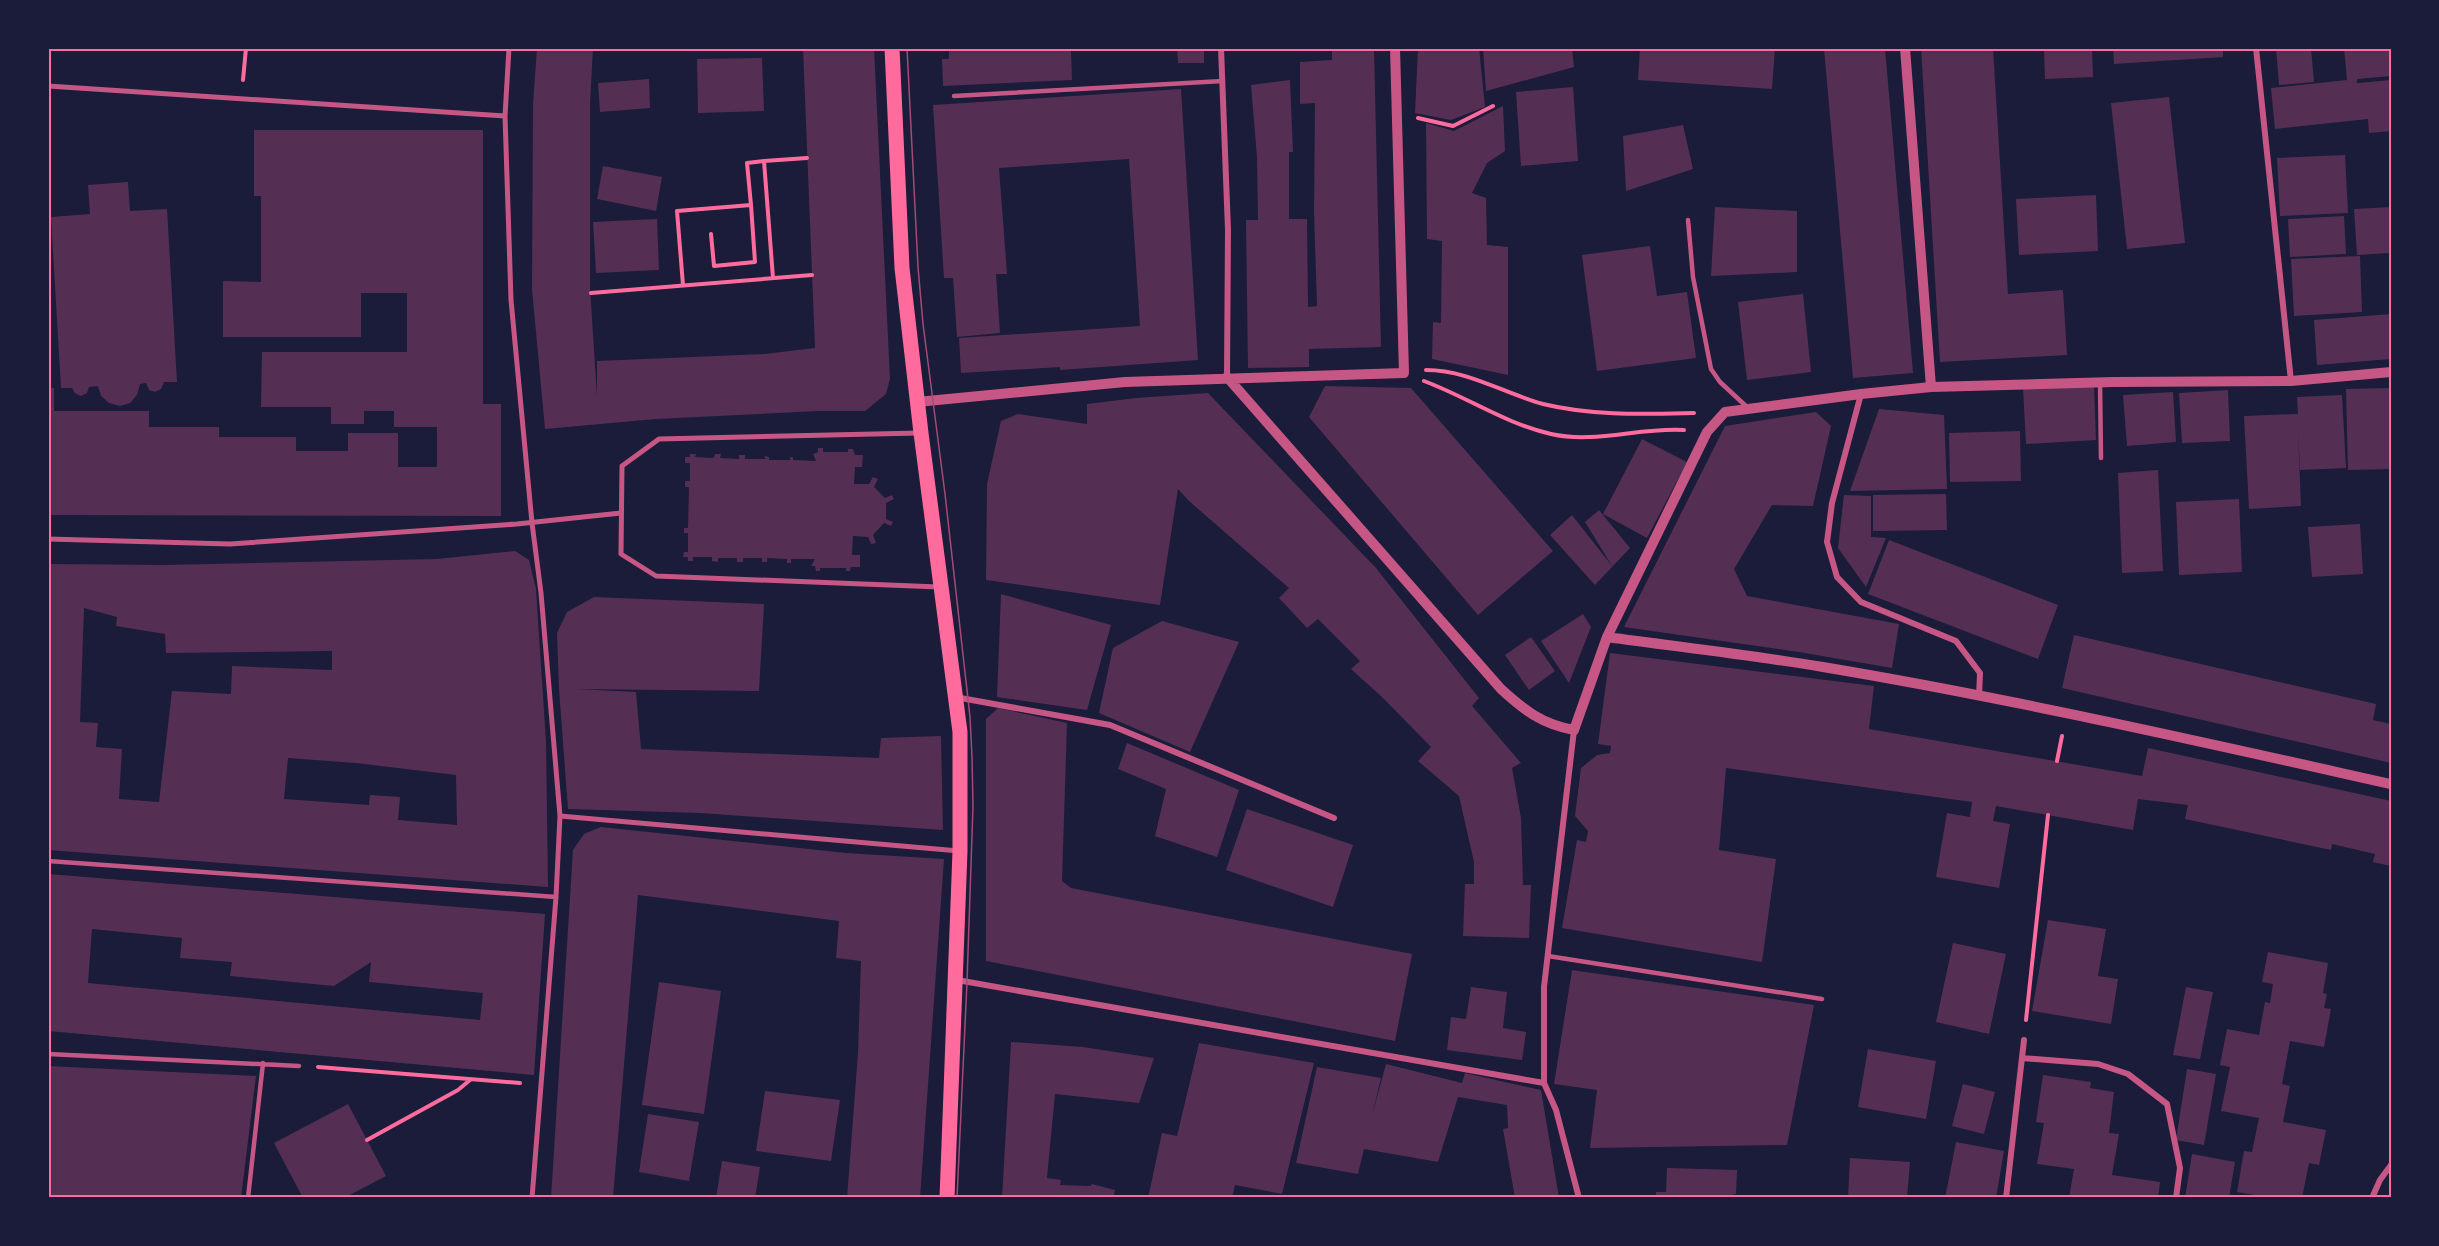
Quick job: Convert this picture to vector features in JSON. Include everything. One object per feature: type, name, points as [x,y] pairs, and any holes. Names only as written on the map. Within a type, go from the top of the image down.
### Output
[{"type":"main road","points":[[892,48],[902,268],[960,732],[960,851],[947,1198]]},
{"type":"street","points":[[509,48],[505,116],[512,300],[560,816],[556,897],[532,1198]]},
{"type":"street","points":[[1221,48],[1228,230],[1227,377],[1501,689],[1527,712],[1552,726],[1574,730]]},
{"type":"street","points":[[917,402],[1125,382],[1404,371],[1395,48]]},
{"type":"street","points":[[1905,48],[1931,387]]},
{"type":"street","points":[[2256,48],[2291,381]]},
{"type":"street","points":[[48,86],[505,116]]},
{"type":"street","points":[[1579,1198],[1556,1110],[1544,1083],[1543,1025],[1548,956],[1574,730],[1607,637],[1707,432],[1725,412],[1931,387],[2100,382],[2291,381],[2391,372]]},
{"type":"street","points":[[1861,394],[1832,503],[1827,542],[1838,577],[1861,602],[1956,641],[1980,673],[1979,697]]},
{"type":"street","points":[[921,433],[659,439],[621,466],[621,554],[656,576],[941,587]]},
{"type":"street","points":[[48,540],[230,544],[532,523],[621,513]]},
{"type":"street","points":[[1607,637],[1822,667],[2142,728],[2391,784]]},
{"type":"street","points":[[955,697],[1110,725],[1334,818]]},
{"type":"street","points":[[560,816],[960,851]]},
{"type":"street","points":[[955,980],[1544,1083]]},
{"type":"street","points":[[2006,1198],[2024,1040]]},
{"type":"street","points":[[2022,1058],[2098,1064],[2128,1074],[2167,1104],[2180,1168],[2176,1198]]},
{"type":"street","points":[[2372,1198],[2380,1180],[2391,1165]]},
{"type":"lane","points":[[954,96],[1223,81]]},
{"type":"lane","points":[[1688,220],[1693,277],[1711,369],[1720,382],[1749,409]]},
{"type":"lane","points":[[2100,382],[2102,458]]},
{"type":"lane","points":[[48,861],[556,897]]},
{"type":"lane","points":[[1548,956],[1822,999]]},
{"type":"lane","points":[[48,1054],[299,1066]]},
{"type":"lane","points":[[248,1198],[263,1063]]},
{"type":"path","points":[[242,98],[246,48]]},
{"type":"path","points":[[1397,112],[1453,126],[1493,106]]},
{"type":"path","points":[[711,234],[714,266],[755,262],[747,163],[807,158]]},
{"type":"path","points":[[764,161],[773,278]]},
{"type":"path","points":[[682,285],[677,211],[751,205]]},
{"type":"path","points":[[591,293],[812,275]]},
{"type":"path","points":[[1404,371],[1452,372],[1467,375],[1543,403],[1626,414],[1725,412]]},
{"type":"path","points":[[1404,371],[1444,388],[1511,422],[1553,434],[1600,436],[1675,430],[1707,432]]},
{"type":"path","points":[[2024,1040],[2048,815]]},
{"type":"path","points":[[299,1066],[542,1084]]},
{"type":"path","points":[[367,1140],[458,1090],[471,1079]]},
{"type":"building","points":[[537,48],[593,48],[590,104],[590,287],[597,397],[597,361],[764,354],[815,348],[803,48],[874,48],[890,379],[886,394],[865,411],[656,419],[545,429],[532,289],[533,104]]},
{"type":"building","points":[[949,48],[1107,48],[1107,50],[1071,51],[1072,80],[943,86],[942,59],[949,59]]},
{"type":"building","points":[[1177,48],[1204,48],[1204,63],[1178,63]]},
{"type":"building","points":[[1332,48],[1374,48],[1381,347],[1309,349],[1309,367],[1248,368],[1246,220],[1258,220],[1257,157],[1251,85],[1290,80],[1293,152],[1289,152],[1289,219],[1307,219],[1308,307],[1317,306],[1314,211],[1315,103],[1300,104],[1300,62],[1332,60]]},
{"type":"building","points":[[1418,48],[1479,48],[1485,107],[1451,120],[1415,113]]},
{"type":"building","points":[[1483,48],[1572,48],[1574,67],[1486,91]]},
{"type":"building","points":[[1640,48],[1775,48],[1772,89],[1638,80]]},
{"type":"building","points":[[1824,48],[1885,48],[1913,373],[1853,378]]},
{"type":"building","points":[[1921,48],[1993,48],[2008,294],[2063,290],[2067,355],[1940,362]]},
{"type":"building","points":[[2044,48],[2092,48],[2093,77],[2045,79]]},
{"type":"building","points":[[2113,48],[2223,48],[2223,57],[2114,64]]},
{"type":"building","points":[[2276,48],[2311,48],[2314,82],[2279,85]]},
{"type":"building","points":[[2344,48],[2391,48],[2391,76],[2357,79],[2357,83],[2391,80],[2391,131],[2369,133],[2368,119],[2275,129],[2271,88],[2347,80]]},
{"type":"building","points":[[762,58],[764,111],[698,113],[697,59]]},
{"type":"building","points":[[649,79],[650,108],[600,112],[598,83]]},
{"type":"building","points":[[1573,87],[1578,161],[1521,166],[1516,92]]},
{"type":"building","points":[[1181,89],[1198,360],[1060,370],[1060,367],[961,373],[959,338],[1140,326],[1129,159],[999,168],[1007,274],[996,274],[1000,333],[957,337],[953,278],[944,278],[933,105]]},
{"type":"building","points":[[2169,97],[2185,243],[2127,249],[2111,103]]},
{"type":"building","points":[[1503,106],[1505,151],[1487,163],[1472,193],[1486,198],[1487,245],[1508,247],[1508,375],[1432,359],[1433,322],[1441,323],[1442,241],[1427,239],[1426,123],[1454,131]]},
{"type":"building","points":[[1683,125],[1693,169],[1626,191],[1623,136]]},
{"type":"building","points":[[254,130],[483,130],[483,404],[501,404],[501,516],[48,515],[48,388],[54,388],[54,411],[149,411],[149,427],[219,427],[219,437],[296,437],[296,451],[348,451],[348,433],[398,433],[398,467],[437,467],[437,427],[394,427],[394,411],[364,411],[364,424],[331,424],[331,407],[261,407],[262,352],[407,352],[407,293],[361,293],[361,337],[223,337],[223,281],[261,282],[261,196],[254,196]]},
{"type":"building","points":[[2345,155],[2348,213],[2280,216],[2277,158]]},
{"type":"building","points":[[603,166],[662,177],[656,211],[597,199]]},
{"type":"building","points":[[128,182],[130,211],[167,209],[177,382],[164,382],[161,389],[155,392],[149,390],[146,383],[140,384],[137,395],[130,403],[120,406],[109,403],[101,396],[98,386],[89,387],[87,393],[81,396],[72,388],[61,388],[51,217],[90,214],[88,185]]},
{"type":"building","points":[[2096,195],[2098,251],[2019,255],[2016,199]]},
{"type":"building","points":[[1715,207],[1797,211],[1797,272],[1711,276]]},
{"type":"building","points":[[2391,207],[2391,253],[2357,255],[2354,209]]},
{"type":"building","points":[[2344,216],[2346,254],[2290,257],[2288,219]]},
{"type":"building","points":[[657,219],[659,270],[596,273],[593,222]]},
{"type":"building","points":[[1650,246],[1657,296],[1687,292],[1696,358],[1597,371],[1582,255]]},
{"type":"building","points":[[2360,256],[2362,312],[2294,316],[2291,259]]},
{"type":"building","points":[[1803,294],[1811,372],[1747,380],[1738,302]]},
{"type":"building","points":[[2391,314],[2391,359],[2317,365],[2314,320]]},
{"type":"building","points":[[2094,385],[2096,440],[2026,444],[2023,388]]},
{"type":"building","points":[[1325,386],[1411,388],[1553,551],[1478,615],[1309,417]]},
{"type":"building","points":[[2390,388],[2391,469],[2348,470],[2346,389]]},
{"type":"building","points":[[2228,390],[2230,441],[2182,443],[2179,393]]},
{"type":"building","points":[[2173,392],[2176,442],[2127,446],[2123,395]]},
{"type":"building","points":[[1208,393],[1376,568],[1479,698],[1472,706],[1521,763],[1512,768],[1521,818],[1523,885],[1531,885],[1529,938],[1463,936],[1465,884],[1474,884],[1474,862],[1459,796],[1418,761],[1431,747],[1351,669],[1360,661],[1318,619],[1307,628],[1279,598],[1289,588],[1178,489],[1160,605],[986,580],[987,484],[1001,421],[1018,414],[1087,424],[1087,404]]},
{"type":"building","points":[[2342,395],[2346,468],[2300,470],[2298,431],[2301,506],[2249,509],[2244,416],[2298,414],[2297,397]]},
{"type":"building","points":[[1879,409],[1944,415],[1947,489],[1850,491]]},
{"type":"building","points":[[1816,412],[1831,426],[1813,506],[1772,505],[1734,569],[1747,596],[1899,624],[1892,668],[1624,627],[1725,426]]},
{"type":"building","points":[[2020,431],[2021,481],[1950,482],[1949,433]]},
{"type":"building","points":[[1642,439],[1687,462],[1647,538],[1603,514]]},
{"type":"building","points":[[818,448],[823,448],[823,452],[848,452],[848,449],[853,449],[855,455],[863,455],[862,467],[855,467],[854,484],[869,484],[873,477],[878,479],[874,487],[885,498],[892,495],[894,499],[886,503],[886,519],[893,522],[891,526],[884,523],[873,535],[876,543],[871,544],[868,537],[853,536],[852,555],[860,555],[860,567],[851,567],[850,571],[846,571],[846,568],[820,568],[820,571],[816,571],[815,566],[811,566],[815,559],[791,559],[791,563],[787,563],[787,559],[767,558],[767,562],[762,562],[762,558],[743,558],[743,562],[737,562],[737,558],[718,558],[718,562],[712,561],[712,557],[693,557],[693,561],[688,561],[688,557],[683,557],[684,552],[688,552],[688,533],[684,533],[684,528],[688,528],[689,487],[685,487],[685,481],[690,481],[690,463],[685,463],[685,457],[696,454],[695,457],[714,458],[715,454],[721,454],[720,458],[739,459],[739,455],[745,455],[745,459],[765,459],[765,456],[769,457],[769,460],[790,460],[790,457],[793,457],[793,460],[816,461],[813,454],[818,452]]},
{"type":"building","points":[[2158,470],[2163,571],[2122,573],[2118,473]]},
{"type":"building","points":[[1946,494],[1947,530],[1873,531],[1873,495]]},
{"type":"building","points":[[1844,495],[1871,496],[1871,537],[1886,538],[1866,587],[1838,548]]},
{"type":"building","points":[[2239,499],[2242,572],[2179,575],[2176,502]]},
{"type":"building","points":[[1599,510],[1630,548],[1595,585],[1550,535],[1572,515],[1612,566],[1585,522]]},
{"type":"building","points":[[2360,524],[2363,574],[2312,577],[2308,527]]},
{"type":"building","points":[[1889,540],[2058,605],[2038,659],[1868,594]]},
{"type":"building","points":[[515,551],[529,560],[536,589],[546,742],[548,887],[48,850],[48,564],[165,565],[437,559]],"holes":[[[84,608],[117,617],[116,626],[165,634],[166,653],[332,651],[332,670],[232,666],[231,694],[172,691],[159,802],[119,799],[122,749],[96,747],[98,723],[80,722]],[[288,758],[356,763],[456,775],[457,825],[398,820],[400,797],[370,795],[369,805],[284,799]]]},
{"type":"building","points":[[1001,594],[1111,625],[1087,710],[997,697]]},
{"type":"building","points":[[594,597],[764,604],[759,691],[576,689],[636,692],[641,749],[879,758],[881,738],[941,736],[943,830],[700,813],[568,809],[557,633],[567,612]]},
{"type":"building","points":[[1583,614],[1591,627],[1569,683],[1541,641]]},
{"type":"building","points":[[1162,621],[1239,642],[1190,752],[1099,713],[1113,648]]},
{"type":"building","points":[[2074,635],[2376,704],[2373,720],[2391,724],[2391,763],[2062,688]]},
{"type":"building","points":[[1531,637],[1555,671],[1529,690],[1505,655]]},
{"type":"building","points":[[1610,653],[1874,686],[1869,729],[2142,776],[2148,748],[2391,801],[2391,866],[2373,862],[2375,854],[2332,844],[2331,850],[2185,819],[2188,805],[2138,799],[2133,830],[1996,806],[1993,821],[2010,824],[1999,888],[1936,877],[1947,813],[1970,817],[1972,802],[1726,768],[1719,850],[1776,859],[1762,962],[1562,928],[1577,840],[1586,842],[1588,831],[1575,816],[1581,768],[1597,755],[1610,753],[1611,746],[1598,744]]},
{"type":"building","points":[[998,708],[1067,723],[1062,881],[1071,888],[1412,954],[1395,1041],[986,961],[986,719]]},
{"type":"building","points":[[1127,743],[1239,790],[1217,857],[1155,836],[1166,789],[1118,769]]},
{"type":"building","points":[[1247,809],[1353,845],[1333,907],[1226,870]]},
{"type":"building","points":[[601,827],[846,853],[944,859],[920,1198],[847,1198],[858,1053],[861,961],[836,958],[839,921],[638,895],[613,1198],[551,1198],[573,850],[584,834]]},
{"type":"building","points":[[48,874],[545,914],[534,1075],[48,1031]],"holes":[[[92,929],[182,938],[180,958],[232,962],[230,976],[334,986],[371,962],[369,982],[483,993],[480,1020],[88,983]]]},
{"type":"building","points":[[2048,920],[2106,929],[2098,976],[2118,979],[2111,1024],[2032,1011]]},
{"type":"building","points":[[1953,943],[2006,954],[1989,1034],[1936,1022]]},
{"type":"building","points":[[2268,952],[2328,963],[2323,993],[2327,994],[2324,1008],[2331,1009],[2324,1047],[2290,1041],[2282,1084],[2290,1086],[2283,1122],[2326,1130],[2319,1165],[2309,1163],[2302,1198],[2272,1198],[2237,1192],[2244,1151],[2252,1152],[2259,1118],[2221,1111],[2230,1067],[2220,1065],[2227,1029],[2259,1035],[2265,1002],[2270,1003],[2273,984],[2262,982]]},
{"type":"building","points":[[1572,970],[1814,1005],[1787,1145],[1590,1148],[1597,1090],[1554,1084]]},
{"type":"building","points":[[659,982],[721,991],[704,1114],[642,1105]]},
{"type":"building","points":[[1471,987],[1507,992],[1503,1028],[1526,1032],[1522,1060],[1447,1050],[1451,1017],[1466,1019]]},
{"type":"building","points":[[2186,987],[2213,992],[2200,1059],[2173,1055]]},
{"type":"building","points":[[1011,1042],[1083,1047],[1154,1058],[1139,1103],[1055,1094],[1047,1178],[1061,1180],[1060,1185],[1090,1186],[1092,1184],[1115,1190],[1113,1198],[1002,1198]]},
{"type":"building","points":[[1199,1043],[1314,1063],[1282,1194],[1235,1185],[1232,1198],[1201,1195],[1200,1198],[1148,1198],[1162,1133],[1177,1136]]},
{"type":"building","points":[[1868,1049],[1936,1061],[1926,1119],[1858,1107]]},
{"type":"building","points":[[1386,1064],[1462,1083],[1465,1073],[1541,1090],[1559,1198],[1515,1198],[1503,1129],[1508,1128],[1507,1105],[1458,1097],[1438,1162],[1364,1149],[1358,1174],[1296,1163],[1317,1067],[1381,1078],[1372,1116]]},
{"type":"building","points":[[48,1066],[256,1076],[241,1198],[48,1198]]},
{"type":"building","points":[[2187,1069],[2216,1074],[2204,1145],[2176,1140]]},
{"type":"building","points":[[2043,1075],[2091,1082],[2090,1088],[2114,1092],[2109,1133],[2119,1134],[2112,1175],[2160,1182],[2158,1198],[2069,1198],[2074,1169],[2037,1164],[2044,1123],[2036,1122]]},
{"type":"building","points":[[1963,1084],[1995,1092],[1984,1134],[1952,1126]]},
{"type":"building","points":[[765,1091],[840,1100],[831,1161],[756,1151]]},
{"type":"building","points":[[348,1104],[386,1176],[344,1198],[303,1198],[274,1143]]},
{"type":"building","points":[[648,1114],[699,1122],[689,1181],[639,1172]]},
{"type":"building","points":[[1956,1142],[2004,1151],[1996,1198],[1945,1198]]},
{"type":"building","points":[[2192,1154],[2235,1162],[2229,1198],[2185,1198]]},
{"type":"building","points":[[1850,1158],[1910,1162],[1907,1198],[1848,1198]]},
{"type":"building","points":[[722,1161],[760,1167],[755,1198],[716,1198]]},
{"type":"building","points":[[1667,1168],[1737,1170],[1736,1194],[1731,1195],[1730,1198],[1656,1198],[1656,1192],[1666,1192]]},
{"type":"tram line","points":[[907,48],[923,324],[945,494],[970,717],[972,757],[973,806],[957,1198]]}]
